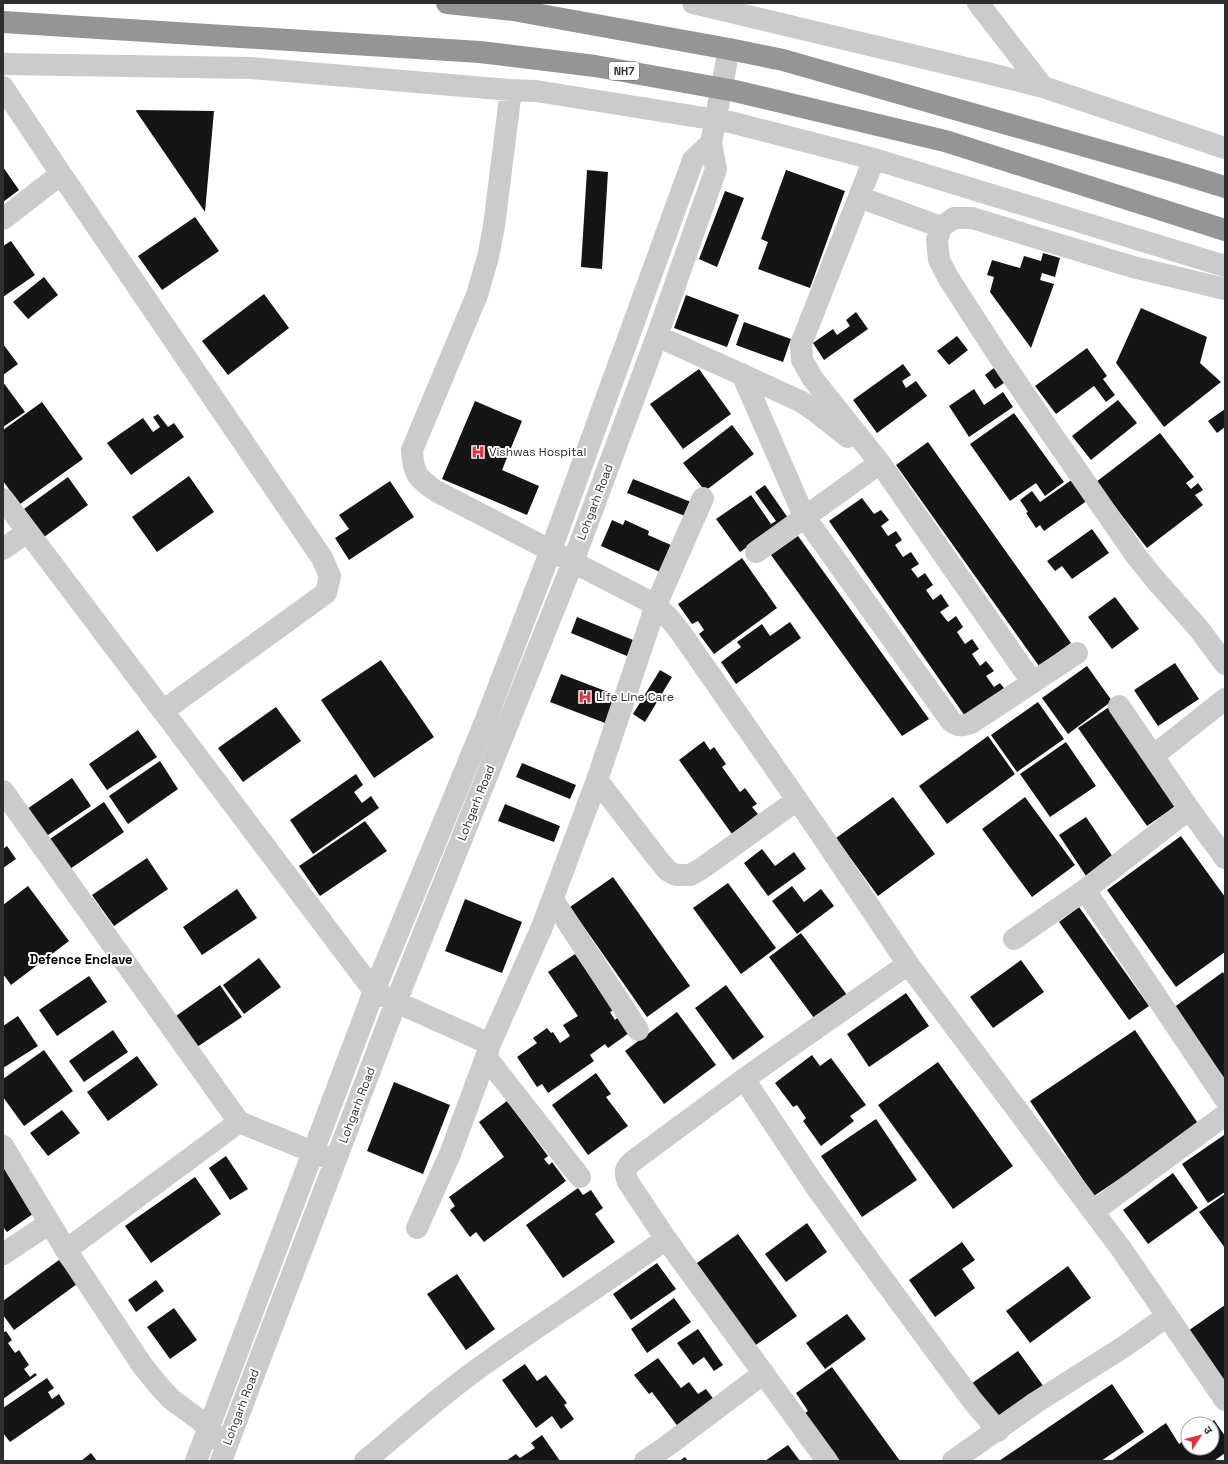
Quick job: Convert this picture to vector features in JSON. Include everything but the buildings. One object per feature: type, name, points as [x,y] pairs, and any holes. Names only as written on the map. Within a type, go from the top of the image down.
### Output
[{"type":"highway","points":[[447,3],[513,6],[783,60],[1225,187]]},
{"type":"highway","name":"NH7","points":[[3,22],[480,52],[595,66],[721,88],[945,141],[1225,230]]},
{"type":"street","points":[[693,3],[1043,87],[1225,148]]},
{"type":"street","points":[[978,3],[1043,87]]},
{"type":"street","points":[[196,1461],[374,991],[484,722],[551,550],[693,160],[711,142],[729,48]]},
{"type":"street","points":[[3,64],[252,68],[536,91],[715,119],[874,159],[1225,266]]},
{"type":"street","points":[[3,87],[60,174],[322,558],[330,576],[326,594],[163,711]]},
{"type":"street","points":[[511,90],[494,226],[488,257],[476,295],[412,450],[413,466],[420,481],[436,491],[656,605],[669,618],[797,800],[908,964],[1094,1211],[1225,1400]]},
{"type":"street","name":"Lohgarh Road","points":[[226,1457],[396,1002],[573,562],[657,336],[716,169],[711,142]]},
{"type":"street","points":[[874,159],[801,344],[802,360],[813,380],[880,463],[1032,682]]},
{"type":"street","points":[[3,218],[60,174]]},
{"type":"street","points":[[860,197],[941,227]]},
{"type":"street","points":[[1225,289],[1133,267],[972,218],[954,218],[941,227],[937,240],[940,260],[950,279],[998,354],[1137,557],[1199,628],[1225,664]]},
{"type":"street","points":[[657,336],[800,401],[815,411],[880,463]]},
{"type":"street","points":[[773,389],[808,369]]},
{"type":"street","points":[[742,374],[804,516],[951,721],[957,725],[964,726],[971,723],[1077,653]]},
{"type":"street","points":[[756,552],[804,516],[880,463]]},
{"type":"street","points":[[417,1228],[450,1154],[488,1050],[553,900],[597,780],[656,605],[703,498]]},
{"type":"street","points":[[3,499],[374,991],[488,1050],[580,1177]]},
{"type":"street","points":[[3,549],[27,532]]},
{"type":"street","points":[[1153,756],[1225,699]]},
{"type":"street","points":[[1119,706],[1189,810],[1222,846]]},
{"type":"street","points":[[597,780],[657,858],[668,871],[676,876],[690,875],[701,870],[797,800]]},
{"type":"street","points":[[3,791],[239,1122],[336,1161]]},
{"type":"street","points":[[1014,939],[1085,890],[1189,810]]},
{"type":"street","points":[[1085,890],[1225,1099]]},
{"type":"street","points":[[553,900],[638,1030]]},
{"type":"street","points":[[827,1461],[666,1239],[628,1182],[625,1174],[626,1167],[633,1160],[744,1079],[908,964]]},
{"type":"street","points":[[744,1079],[814,1184],[863,1252],[972,1400],[998,1431]]},
{"type":"street","points":[[1094,1211],[1225,1115]]},
{"type":"street","points":[[66,1250],[239,1122]]},
{"type":"street","points":[[3,1146],[66,1250],[142,1365],[171,1399],[210,1427],[226,1457]]},
{"type":"street","points":[[3,1254],[50,1223]]},
{"type":"street","points":[[365,1461],[458,1383],[492,1358],[599,1287],[666,1239]]},
{"type":"street","points":[[953,1461],[1036,1403],[1125,1346],[1167,1316]]},
{"type":"street","points":[[645,1461],[764,1373]]},
{"type":"place","name":"Vishwas Hospital","points":[[478,452]]},
{"type":"place","name":"Life Line Care","points":[[585,697]]},
{"type":"district","name":"Defence Enclave","points":[[81,959]]}]
